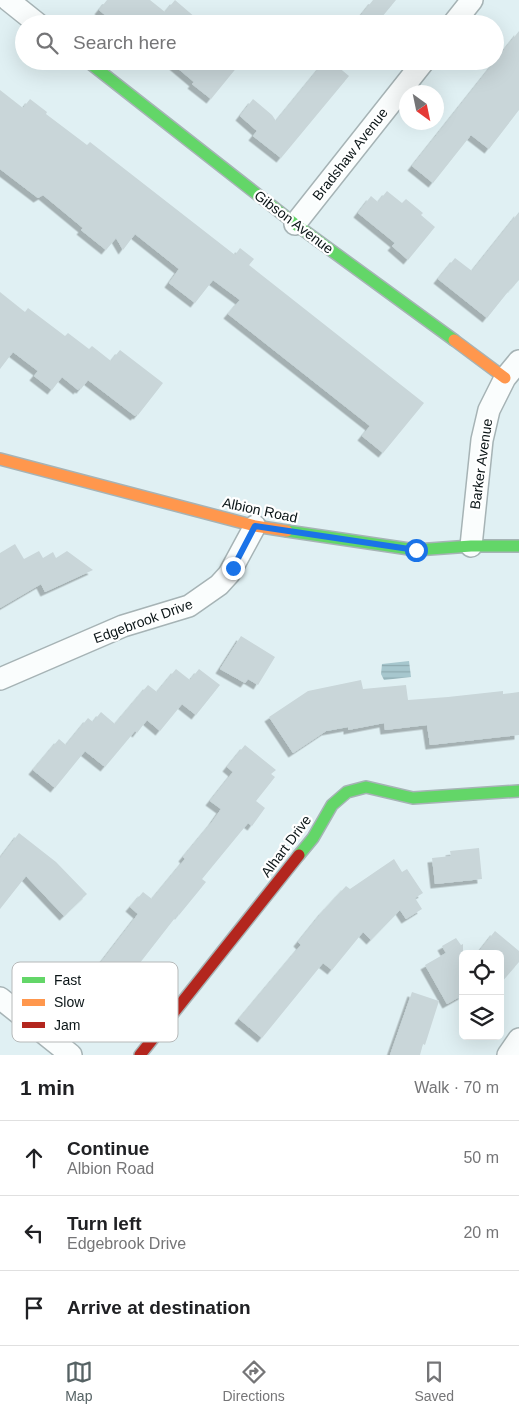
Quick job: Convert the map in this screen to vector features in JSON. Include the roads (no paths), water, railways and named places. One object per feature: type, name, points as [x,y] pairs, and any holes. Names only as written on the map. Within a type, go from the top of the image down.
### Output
[{"type":"street","points":[[8,0],[27,15]]},
{"type":"street","points":[[460,15],[472,0]]},
{"type":"street","name":"Gibson Avenue","points":[[98,70],[295,224],[505,378]]},
{"type":"street","name":"Bradshaw Avenue","points":[[295,224],[417,70]]},
{"type":"street","name":"Barker Avenue","points":[[471,546],[482,440],[489,410],[505,378],[519,361]]},
{"type":"street","name":"Albion Road","points":[[0,459],[255,526],[416,550],[471,546],[519,546]]},
{"type":"street","name":"Edgebrook Drive","points":[[0,679],[123,626],[189,606],[219,585],[230,574],[255,526]]},
{"type":"street","name":"Alhart Drive","points":[[178,1007],[313,838],[332,805],[347,792],[366,788],[413,798],[519,791]]},
{"type":"street","points":[[0,998],[12,1008]]},
{"type":"street","points":[[508,1055],[519,1039]]},
{"type":"street","points":[[55,1042],[71,1055]]},
{"type":"street","name":"Alhart Drive","points":[[140,1055],[150,1042]]},
{"type":"water","points":[[409,661],[411,677],[384,680],[381,674],[382,664]]}]
